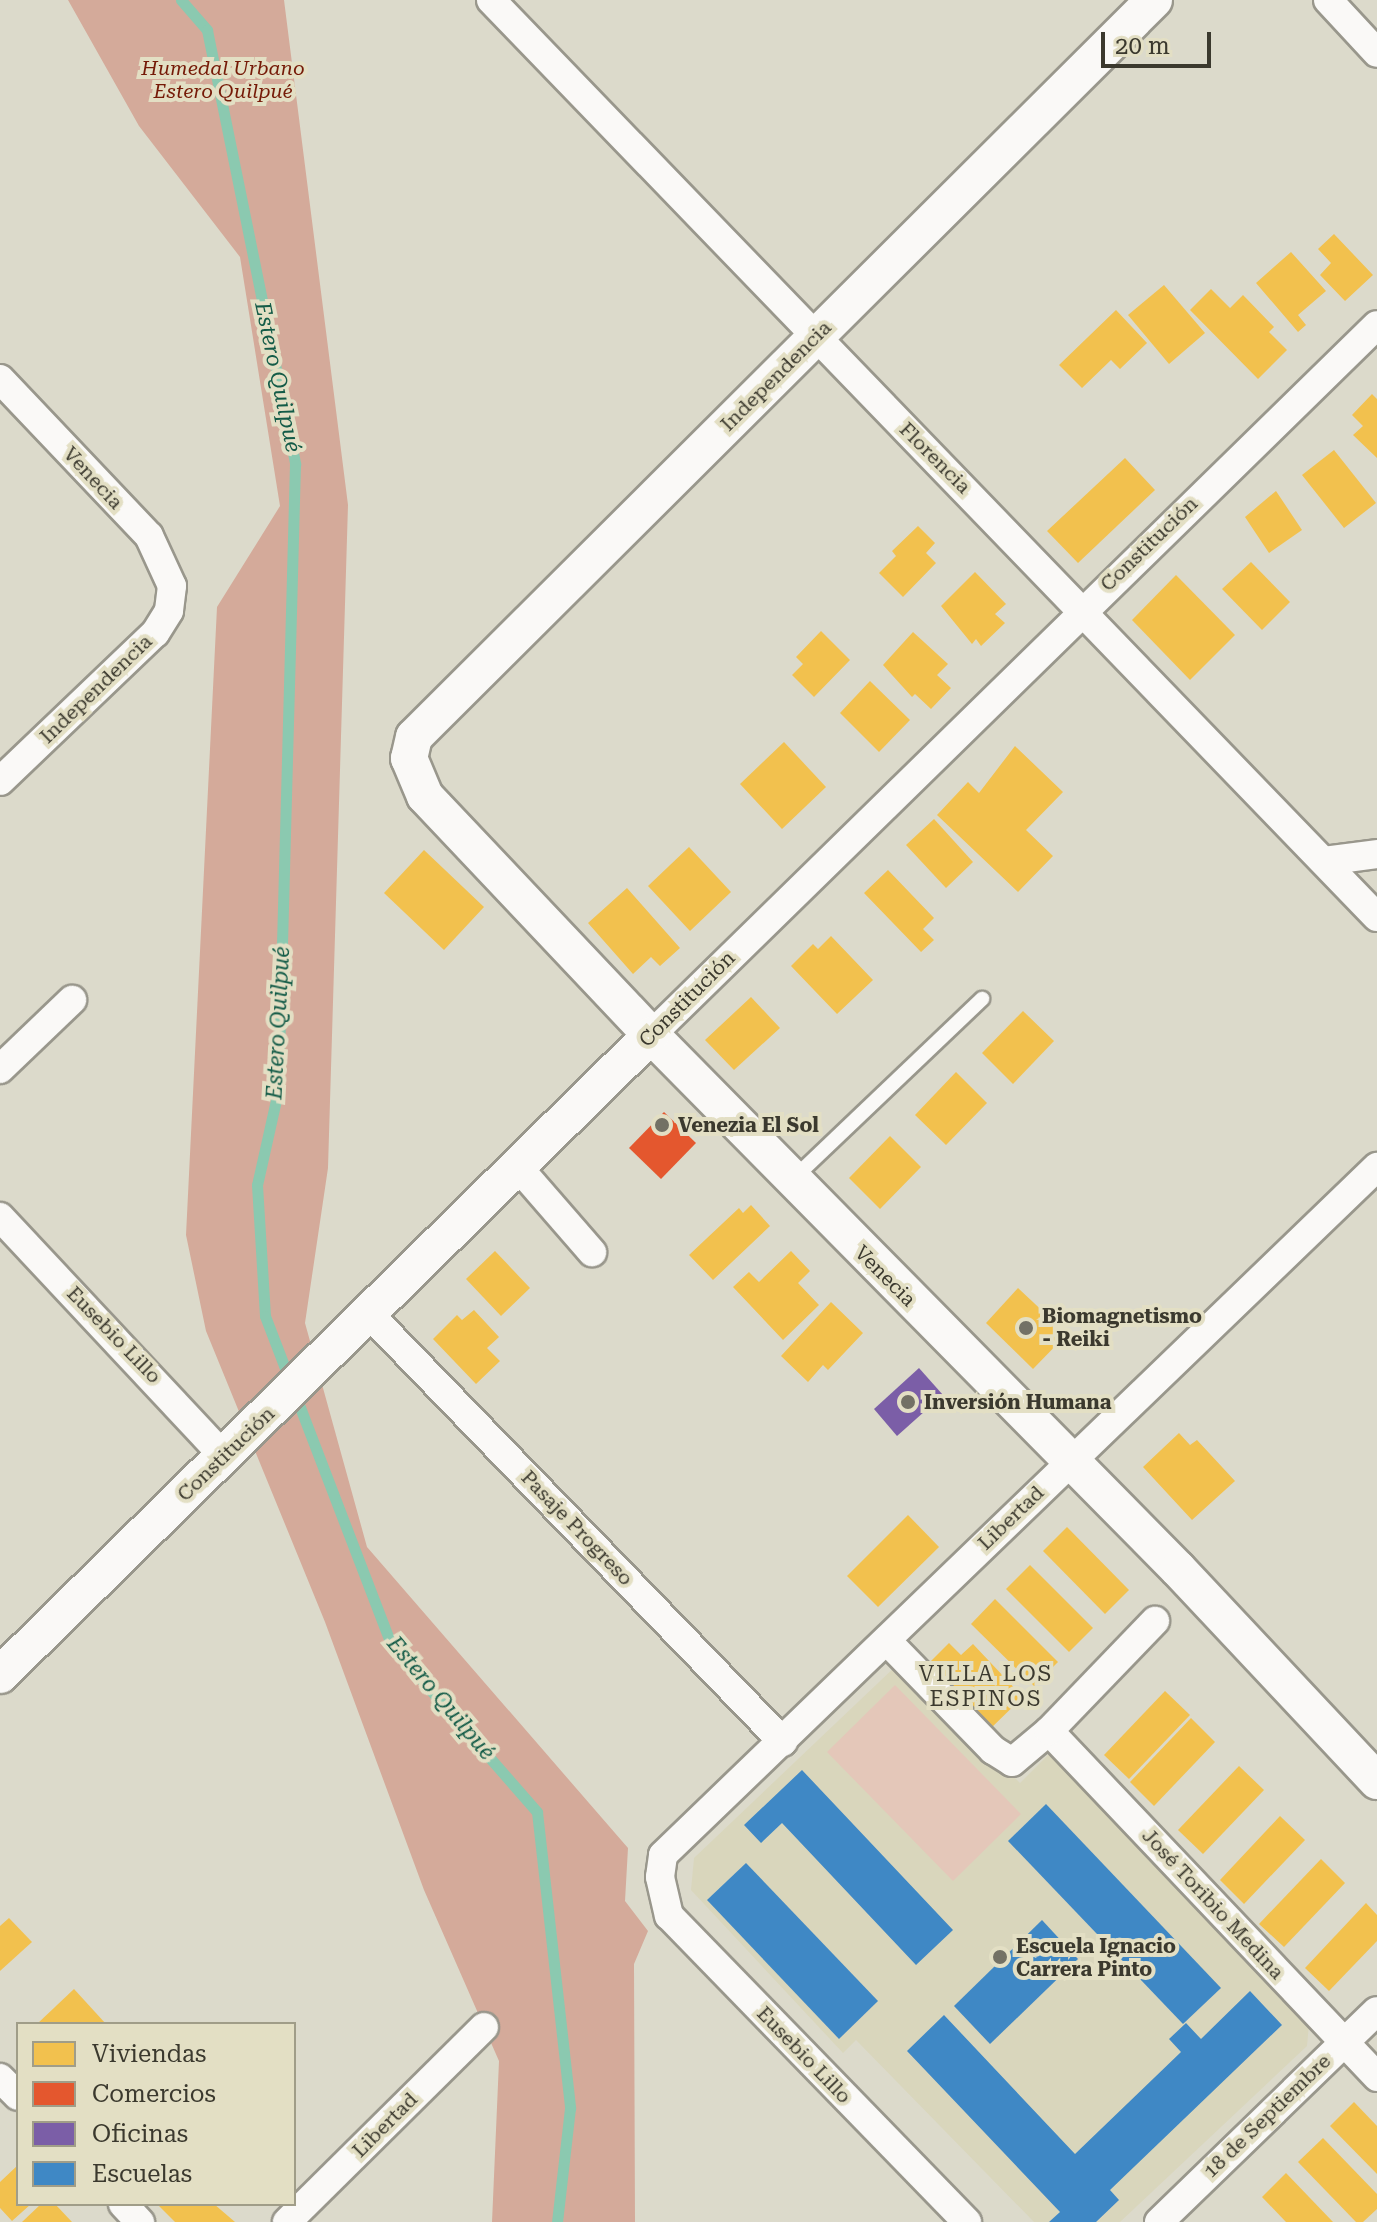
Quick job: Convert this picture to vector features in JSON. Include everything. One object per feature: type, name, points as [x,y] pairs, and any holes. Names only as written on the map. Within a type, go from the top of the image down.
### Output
[{"type":"street","name":"Florencia","points":[[491,0],[1083,608],[1377,917]]},
{"type":"street","name":"Independencia","points":[[409,758],[414,737],[1154,0]]},
{"type":"street","points":[[1328,0],[1377,53]]},
{"type":"street","name":"Constitución","points":[[0,1675],[370,1315],[1083,608],[1377,325]]},
{"type":"street","name":"Venecia","points":[[0,379],[149,536],[172,586]]},
{"type":"street","name":"Independencia","points":[[0,781],[155,633],[169,611],[172,586]]},
{"type":"street","name":"Venecia","points":[[409,758],[425,796],[651,1035],[791,1182],[1070,1462],[1377,1781]]},
{"type":"street","points":[[1324,861],[1377,854]]},
{"type":"street","points":[[0,1069],[72,1000]]},
{"type":"street","points":[[518,1167],[592,1252]]},
{"type":"street","name":"Libertad","points":[[660,1877],[663,1855],[1377,1167]]},
{"type":"street","name":"Eusebio Lillo","points":[[0,1217],[234,1446]]},
{"type":"street","name":"Pasaje Progreso","points":[[370,1315],[783,1742]]},
{"type":"street","points":[[887,1641],[993,1750],[1012,1762],[1049,1731],[1155,1621]]},
{"type":"street","name":"José Toribio Medina","points":[[1049,1731],[1377,2077]]},
{"type":"street","name":"Eusebio Lillo","points":[[660,1877],[669,1916],[967,2222]]},
{"type":"street","name":"18 de Septiembre","points":[[1159,2222],[1377,2011]]},
{"type":"street","name":"Libertad","points":[[287,2222],[484,2027]]},
{"type":"street","points":[[0,2078],[16,2094]]},
{"type":"street","points":[[125,2206],[140,2222]]},
{"type":"lane","points":[[791,1182],[982,999]]},
{"type":"shaded area","name":"Escuela Ignacio Carrera Pinto","points":[[898,1664],[1020,1783],[1053,1750],[1309,2024],[1307,2046],[1120,2222],[1034,2222],[856,2040],[843,2053],[691,1890],[694,1858]]},
{"type":"shaded area","points":[[895,1685],[1021,1814],[953,1881],[827,1752]]},
{"type":"green space","name":"Humedal Urbano Estero Quilpué","points":[[68,0],[284,0],[348,505],[328,1168],[305,1323],[367,1547],[628,1848],[625,1901],[648,1931],[634,1964],[635,2222],[492,2222],[499,2061],[424,1890],[325,1622],[206,1331],[186,1235],[217,607],[280,506],[240,257],[139,126]]},
{"type":"building: Viviendas","points":[[1334,234],[1373,275],[1345,301],[1320,275],[1331,263],[1318,249]]},
{"type":"building: Viviendas","points":[[1291,252],[1326,291],[1298,315],[1306,325],[1298,332],[1256,283]]},
{"type":"building: Viviendas","points":[[1164,285],[1205,333],[1169,364],[1128,315]]},
{"type":"building: Viviendas","points":[[1211,289],[1230,308],[1243,295],[1274,327],[1269,332],[1287,350],[1258,379],[1190,310]]},
{"type":"building: Viviendas","points":[[1116,310],[1147,343],[1120,369],[1111,360],[1082,388],[1059,365]]},
{"type":"building: Viviendas","points":[[1372,394],[1377,399],[1377,458],[1353,435],[1363,426],[1352,415]]},
{"type":"building: Viviendas","points":[[1334,450],[1376,503],[1344,528],[1302,475]]},
{"type":"building: Viviendas","points":[[1125,458],[1155,490],[1078,563],[1047,531]]},
{"type":"building: Viviendas","points":[[1276,491],[1302,530],[1269,553],[1245,517]]},
{"type":"building: Viviendas","points":[[918,526],[935,543],[926,553],[936,563],[903,597],[879,573],[896,556],[892,551]]},
{"type":"building: Viviendas","points":[[1251,562],[1290,602],[1262,630],[1222,589]]},
{"type":"building: Viviendas","points":[[975,572],[1006,604],[995,614],[1005,623],[981,646],[976,639],[972,644],[941,606]]},
{"type":"building: Viviendas","points":[[1176,575],[1235,635],[1190,680],[1132,620]]},
{"type":"building: Viviendas","points":[[821,631],[850,660],[814,697],[792,675],[803,664],[796,657]]},
{"type":"building: Viviendas","points":[[913,632],[948,664],[937,675],[951,688],[931,709],[915,694],[912,697],[883,665]]},
{"type":"building: Viviendas","points":[[870,681],[910,720],[879,752],[840,713]]},
{"type":"building: Viviendas","points":[[784,742],[826,787],[782,829],[740,784]]},
{"type":"building: Viviendas","points":[[1015,746],[1063,792],[1026,830],[1053,856],[1018,892],[937,815],[968,782],[979,793]]},
{"type":"building: Viviendas","points":[[934,819],[973,862],[946,888],[906,845]]},
{"type":"building: Viviendas","points":[[689,847],[731,892],[690,931],[648,886]]},
{"type":"building: Viviendas","points":[[424,850],[484,907],[444,950],[384,893]]},
{"type":"building: Viviendas","points":[[888,870],[934,918],[923,929],[934,940],[921,952],[864,893]]},
{"type":"building: Viviendas","points":[[627,888],[680,948],[660,966],[651,957],[633,974],[588,923]]},
{"type":"building: Viviendas","points":[[831,936],[873,980],[837,1014],[791,966],[813,944],[818,949]]},
{"type":"building: Viviendas","points":[[751,997],[780,1028],[734,1070],[705,1040]]},
{"type":"building: Viviendas","points":[[1023,1011],[1054,1041],[1013,1084],[982,1053]]},
{"type":"building: Viviendas","points":[[956,1072],[987,1103],[946,1145],[915,1115]]},
{"type":"building: Viviendas","points":[[890,1136],[921,1167],[880,1209],[849,1178]]},
{"type":"building: Viviendas","points":[[751,1205],[770,1226],[713,1280],[689,1255],[739,1208],[743,1213]]},
{"type":"building: Viviendas","points":[[495,1251],[530,1288],[501,1316],[466,1279]]},
{"type":"building: Viviendas","points":[[791,1251],[810,1271],[798,1283],[819,1305],[783,1340],[733,1287],[749,1272],[759,1282]]},
{"type":"building: Viviendas","name":"Biomagnetismo - Reiki","points":[[1018,1288],[1067,1334],[1033,1369],[986,1323]]},
{"type":"building: Viviendas","points":[[831,1302],[863,1333],[828,1370],[823,1365],[808,1382],[781,1356]]},
{"type":"building: Viviendas","points":[[474,1310],[499,1337],[487,1348],[500,1361],[476,1384],[433,1339],[457,1315],[462,1320]]},
{"type":"building: Viviendas","points":[[1179,1433],[1190,1445],[1197,1440],[1235,1481],[1192,1520],[1143,1467]]},
{"type":"building: Viviendas","points":[[908,1515],[939,1547],[878,1607],[847,1576]]},
{"type":"building: Viviendas","points":[[1067,1527],[1129,1590],[1105,1614],[1043,1551]]},
{"type":"building: Viviendas","points":[[1030,1565],[1093,1628],[1069,1652],[1006,1589]]},
{"type":"building: Viviendas","points":[[995,1599],[1058,1662],[1034,1686],[971,1624]]},
{"type":"building: Viviendas","points":[[949,1643],[961,1655],[973,1644],[1023,1697],[988,1731],[926,1666]]},
{"type":"building: Viviendas","points":[[1165,1691],[1190,1715],[1129,1779],[1104,1755]]},
{"type":"building: Viviendas","points":[[1191,1718],[1215,1742],[1154,1806],[1130,1782]]},
{"type":"building: Viviendas","points":[[1239,1766],[1264,1790],[1203,1854],[1178,1830]]},
{"type":"building: Viviendas","points":[[1280,1816],[1305,1840],[1244,1904],[1220,1880]]},
{"type":"building: Viviendas","points":[[1321,1859],[1345,1883],[1284,1947],[1259,1924]]},
{"type":"building: Viviendas","points":[[1366,1903],[1377,1915],[1377,1941],[1329,1991],[1305,1968]]},
{"type":"building: Viviendas","points":[[9,1918],[32,1942],[0,1971],[0,1926]]},
{"type":"building: Viviendas","points":[[74,1989],[104,2022],[39,2022]]},
{"type":"building: Viviendas","points":[[1354,2102],[1377,2126],[1377,2174],[1330,2126]]},
{"type":"building: Viviendas","points":[[1323,2138],[1377,2194],[1377,2209],[1363,2222],[1356,2222],[1298,2162]]},
{"type":"building: Viviendas","points":[[16,2167],[16,2206],[29,2206],[12,2221],[0,2208],[0,2182]]},
{"type":"building: Viviendas","points":[[1286,2173],[1333,2222],[1286,2222],[1262,2197]]},
{"type":"building: Viviendas","points":[[39,2206],[57,2206],[72,2222],[22,2222]]},
{"type":"building: Viviendas","points":[[159,2206],[216,2206],[235,2222],[175,2222]]},
{"type":"building: Comercios","points":[[664,1112],[696,1143],[661,1179],[629,1148]]},
{"type":"building: Oficinas","name":"Inversión Humana","points":[[919,1368],[943,1395],[897,1436],[874,1409]]},
{"type":"building: Escuelas","points":[[802,1770],[953,1930],[916,1965],[782,1823],[761,1843],[744,1825]]},
{"type":"building: Escuelas","points":[[1046,1804],[1221,1988],[1183,2024],[1008,1841]]},
{"type":"building: Escuelas","points":[[746,1863],[878,2001],[839,2039],[707,1900]]},
{"type":"building: Escuelas","points":[[1042,1920],[1078,1959],[990,2044],[954,2006]]},
{"type":"building: Escuelas","points":[[1250,1991],[1282,2025],[1110,2190],[1119,2200],[1096,2222],[1049,2222],[1060,2212],[907,2051],[944,2015],[1075,2154],[1181,2052],[1169,2039],[1186,2023],[1201,2039]]},
{"type":"waterway","name":"Estero Quilpué","points":[[181,0],[207,30],[295,464],[278,1091],[257,1185],[265,1316],[391,1645],[537,1812],[570,2108],[557,2222]]},
{"type":"place","name":"Venezia El Sol","points":[[662,1125]]},
{"type":"place","name":"Biomagnetismo - Reiki","points":[[1026,1328]]},
{"type":"place","name":"Inversión Humana","points":[[908,1402]]},
{"type":"place","name":"Escuela Ignacio Carrera Pinto","points":[[1000,1957]]},
{"type":"district","name":"VILLA LOS ESPINOS","points":[[986,1686]]}]
